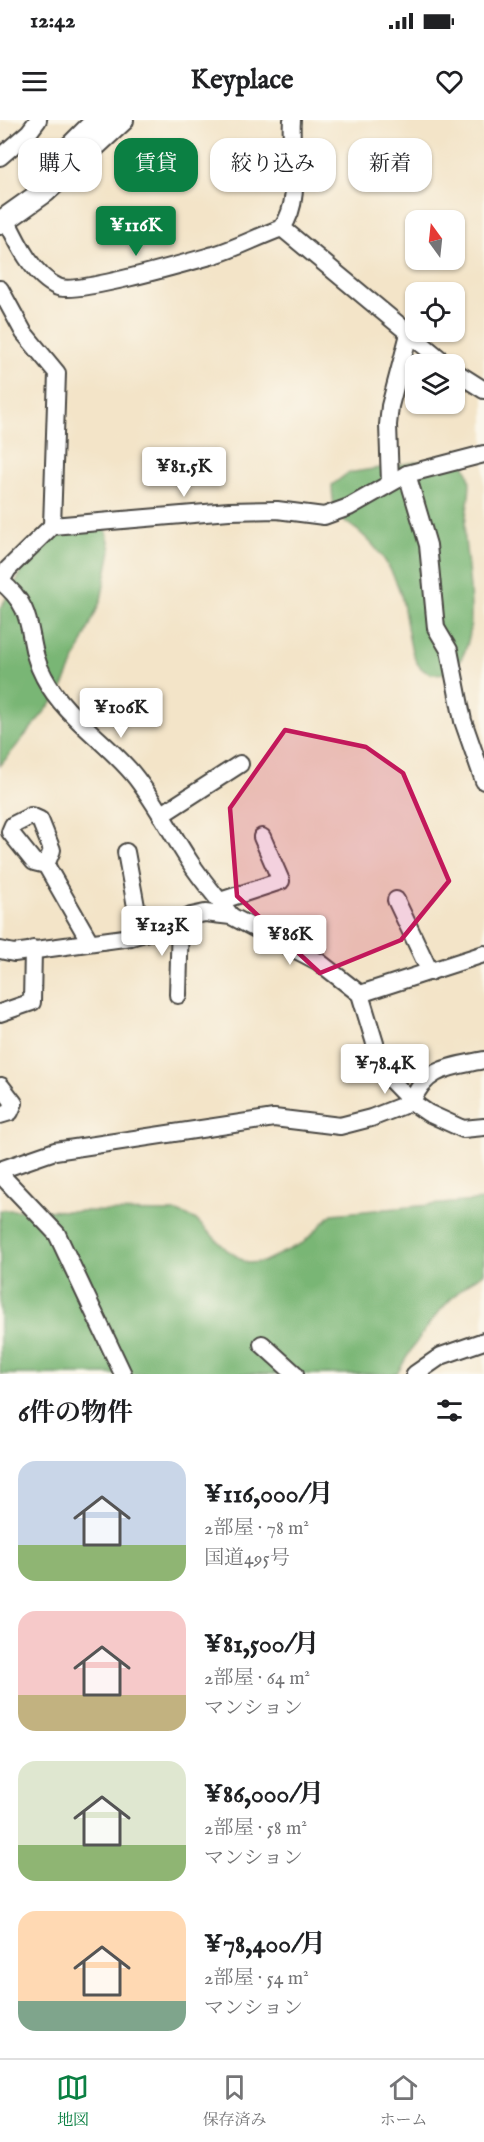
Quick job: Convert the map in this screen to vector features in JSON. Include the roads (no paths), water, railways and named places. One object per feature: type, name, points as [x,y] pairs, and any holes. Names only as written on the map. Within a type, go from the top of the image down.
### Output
[{"type":"highway","points":[[2,216],[98,120]]},
{"type":"highway","points":[[2,216],[45,191],[122,120]]},
{"type":"street","points":[[0,157],[29,132],[38,120]]},
{"type":"street","points":[[2,216],[25,255],[46,278],[59,288],[75,290],[216,255],[282,228],[287,220],[294,189],[292,120]]},
{"type":"street","points":[[282,228],[405,331]]},
{"type":"street","points":[[0,289],[24,333],[57,373],[52,525]]},
{"type":"street","points":[[390,482],[388,425],[390,406],[407,342]]},
{"type":"street","points":[[419,342],[434,354]]},
{"type":"street","points":[[465,378],[484,390]]},
{"type":"street","points":[[231,916],[191,864],[133,773],[74,717],[52,690],[42,675],[26,609],[15,593],[0,581],[8,569],[52,525],[229,511],[277,510],[324,516],[349,507],[407,474],[484,454]]},
{"type":"street","points":[[407,474],[428,546],[436,628],[449,650],[463,721],[484,781]]},
{"type":"street","points":[[161,815],[240,764]]},
{"type":"street","points":[[220,901],[280,881],[262,837]]},
{"type":"street","points":[[126,852],[141,934]]},
{"type":"street","points":[[46,866],[90,942]]},
{"type":"street","points":[[396,900],[430,972]]},
{"type":"street","points":[[0,950],[14,952],[141,934],[205,914],[231,916],[319,962],[360,994],[384,1073],[412,1102],[428,1113],[463,1129],[484,1127]]},
{"type":"street","points":[[178,994],[180,920]]},
{"type":"street","points":[[0,1013],[32,1002],[33,949]]},
{"type":"street","points":[[360,994],[484,954]]},
{"type":"street","points":[[123,1374],[57,1234],[0,1172],[55,1151],[274,1118],[340,1126],[371,1118],[412,1102],[417,1090],[435,1071],[484,1060]]},
{"type":"street","points":[[0,1115],[10,1112],[14,1103],[2,1086]]},
{"type":"street","points":[[415,1374],[441,1356],[484,1341]]},
{"type":"street","points":[[261,1344],[295,1374]]}]
